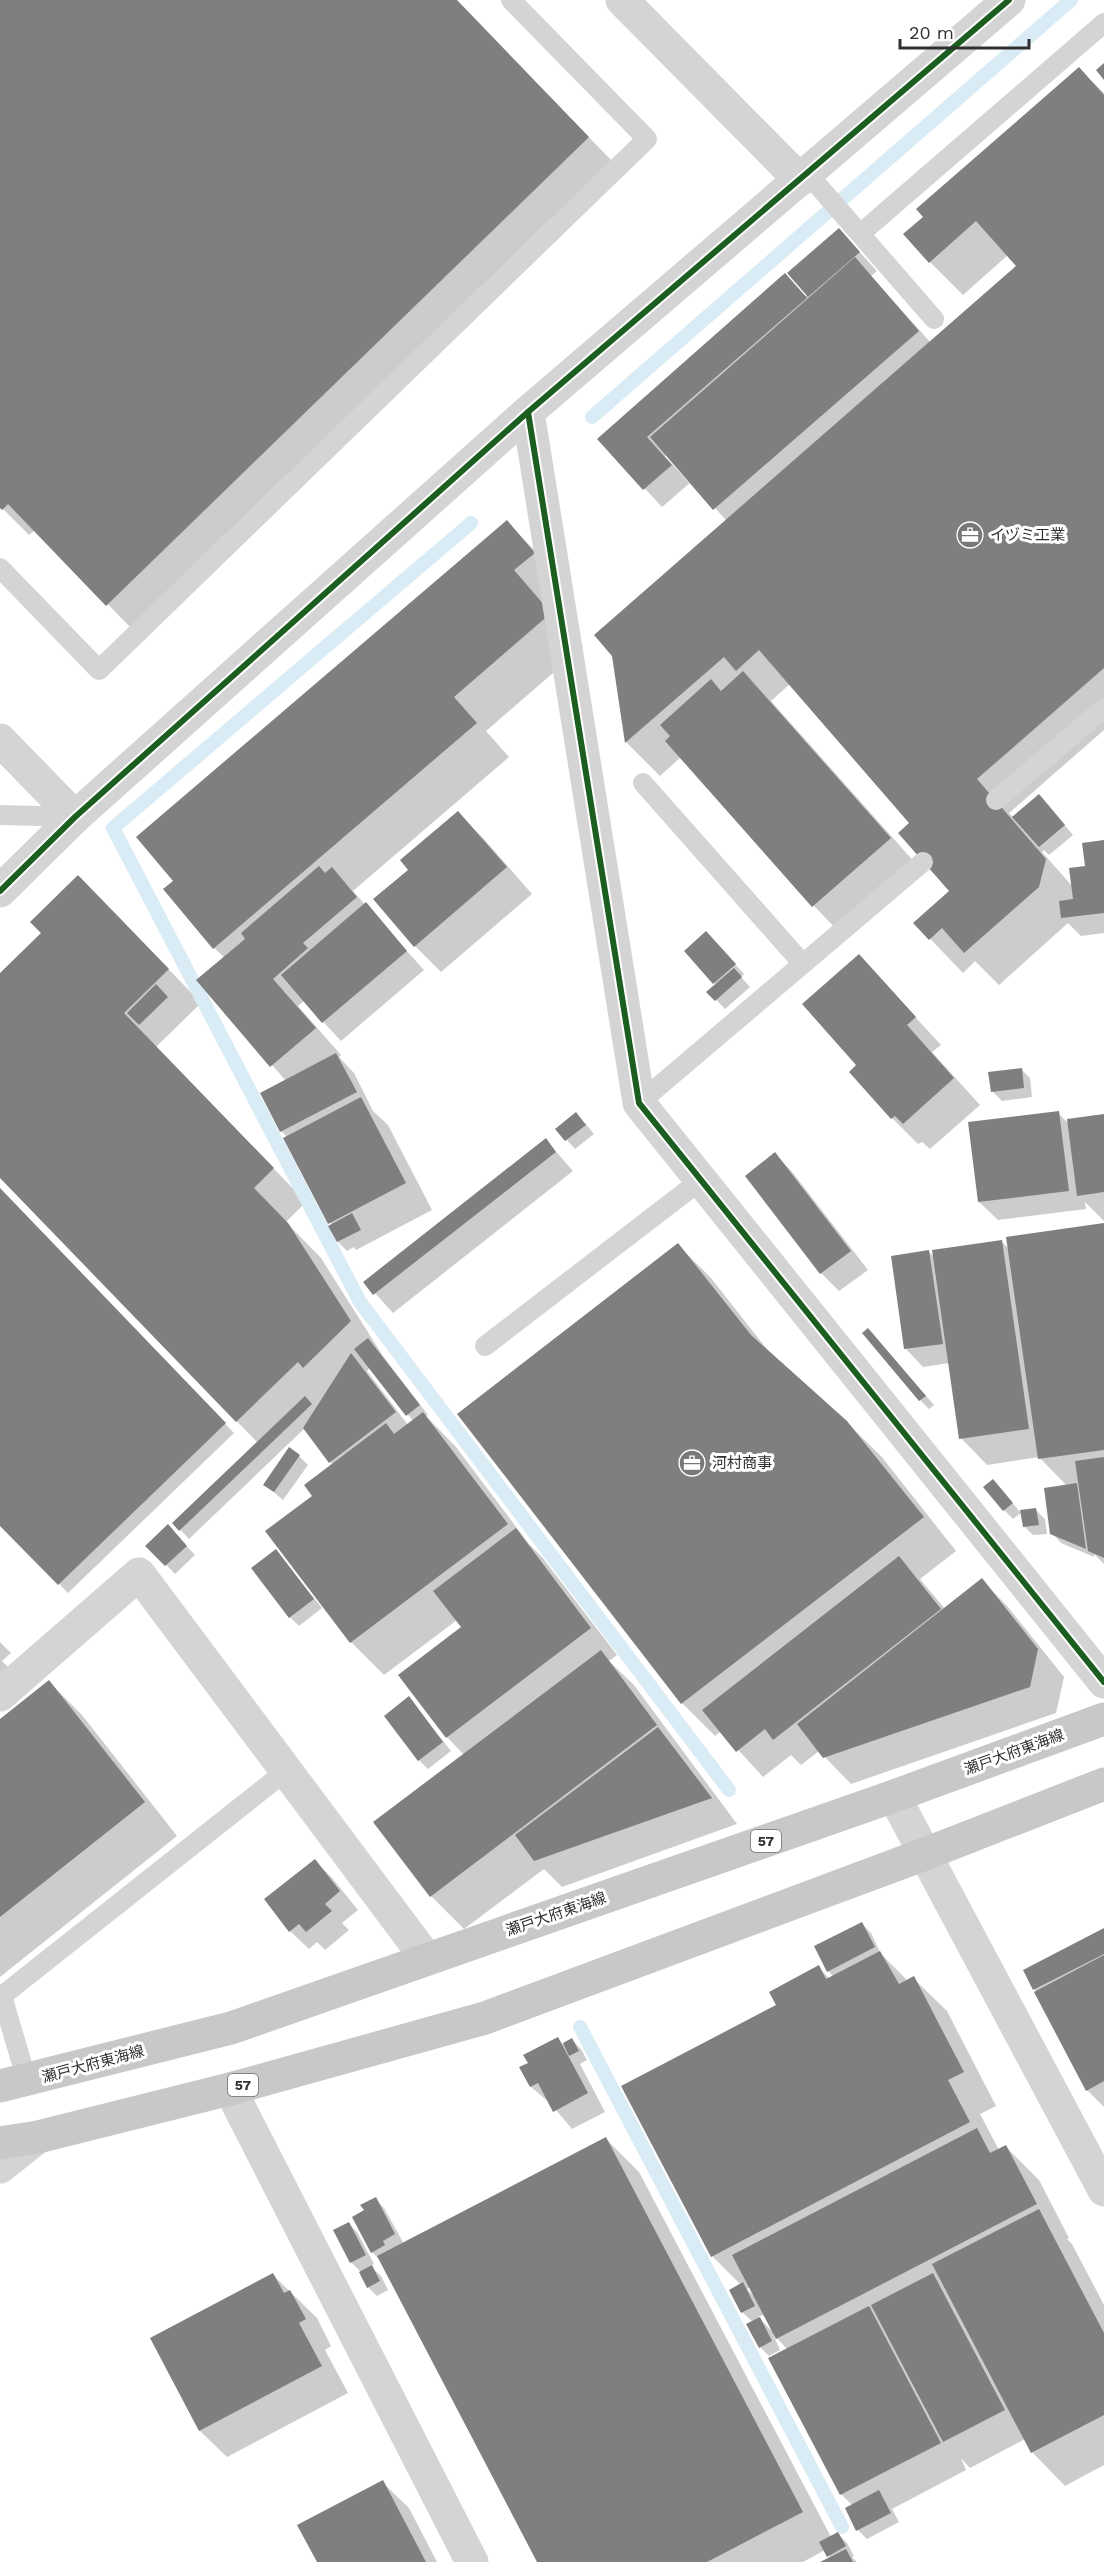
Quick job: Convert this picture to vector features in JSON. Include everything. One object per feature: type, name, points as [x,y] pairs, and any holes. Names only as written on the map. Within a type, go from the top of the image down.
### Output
[{"type":"main road","name":"瀬戸大府東海線","points":[[14,2084],[231,2028],[894,1796],[1104,1719]]},
{"type":"main road","name":"57","points":[[0,2143],[38,2137],[230,2089],[485,2018],[925,1854],[1104,1784]]},
{"type":"street","points":[[622,0],[810,182]]},
{"type":"street","points":[[0,891],[75,817],[528,412],[810,182],[1009,0]]},
{"type":"street","points":[[528,412],[639,1103],[1104,1682]]},
{"type":"street","points":[[0,740],[75,817]]},
{"type":"street","points":[[0,1695],[139,1575],[427,1959]]},
{"type":"street","points":[[894,1796],[1104,2190]]},
{"type":"street","points":[[230,2089],[472,2562]]},
{"type":"street","points":[[0,2167],[38,2137]]},
{"type":"lane","points":[[0,568],[99,670],[646,139],[511,0]]},
{"type":"lane","points":[[860,234],[1104,23]]},
{"type":"lane","points":[[810,182],[844,216],[934,319]]},
{"type":"lane","points":[[996,800],[1104,708]]},
{"type":"lane","points":[[643,783],[803,964]]},
{"type":"lane","points":[[0,815],[75,817]]},
{"type":"lane","points":[[639,1103],[923,862]]},
{"type":"lane","points":[[485,1346],[701,1180]]},
{"type":"lane","points":[[14,2084],[2,1996],[286,1771]]},
{"type":"building","points":[[0,0],[457,0],[589,137],[106,606],[8,504],[2,510],[0,508]]},
{"type":"building","points":[[1104,63],[1104,80],[1096,70]]},
{"type":"building","points":[[1079,67],[1104,95],[1104,668],[977,779],[1046,859],[1039,887],[964,953],[942,928],[929,940],[913,923],[949,891],[898,833],[909,823],[759,650],[736,671],[724,657],[625,743],[612,656],[594,635],[1016,266],[976,221],[929,263],[903,234],[923,217],[916,209]]},
{"type":"building","points":[[839,228],[860,252],[808,297],[787,273]]},
{"type":"building","points":[[855,257],[919,331],[713,510],[650,437]]},
{"type":"building","points":[[785,273],[807,298],[647,437],[672,465],[643,490],[597,439]]},
{"type":"building","points":[[507,520],[535,553],[514,570],[551,613],[454,697],[477,723],[213,949],[163,889],[173,881],[136,837]]},
{"type":"building","points":[[743,671],[891,838],[812,907],[665,741],[670,736],[660,725],[711,679],[721,691]]},
{"type":"building","points":[[1039,794],[1065,825],[1039,847],[1012,817]]},
{"type":"building","points":[[458,811],[507,867],[414,947],[373,899],[408,870],[400,860]]},
{"type":"building","points":[[1104,840],[1104,913],[1061,918],[1059,901],[1073,899],[1069,868],[1085,866],[1082,843]]},
{"type":"building","points":[[319,866],[325,873],[332,867],[357,897],[303,943],[308,948],[273,979],[316,1028],[270,1067],[196,980],[245,939],[241,933]]},
{"type":"building","points":[[78,875],[169,969],[124,1013],[274,1168],[254,1188],[288,1223],[351,1321],[303,1368],[298,1362],[236,1422],[0,1178],[0,973],[41,933],[30,922]]},
{"type":"building","points":[[366,902],[407,951],[322,1023],[281,975]]},
{"type":"building","points":[[706,931],[736,964],[713,984],[684,951]]},
{"type":"building","points":[[859,954],[916,1017],[907,1025],[954,1078],[903,1124],[895,1116],[891,1119],[849,1072],[856,1065],[802,1004]]},
{"type":"building","points":[[734,968],[742,977],[715,1001],[706,992]]},
{"type":"building","points":[[156,984],[168,997],[139,1025],[127,1013]]},
{"type":"building","points":[[336,1053],[357,1092],[280,1132],[260,1093]]},
{"type":"building","points":[[1022,1068],[1024,1088],[991,1092],[988,1072]]},
{"type":"building","points":[[361,1097],[406,1183],[328,1224],[283,1138]]},
{"type":"building","points":[[1059,1111],[1069,1191],[978,1202],[968,1122]]},
{"type":"building","points":[[576,1112],[586,1125],[565,1141],[555,1129]]},
{"type":"building","points":[[1104,1114],[1104,1192],[1077,1196],[1067,1119]]},
{"type":"building","points":[[546,1138],[556,1152],[373,1295],[363,1282]]},
{"type":"building","points":[[775,1152],[851,1251],[820,1274],[745,1176]]},
{"type":"building","points":[[0,1188],[226,1423],[58,1585],[0,1526]]},
{"type":"building","points":[[352,1213],[361,1230],[337,1242],[328,1226]]},
{"type":"building","points":[[1104,1223],[1104,1450],[1038,1459],[1006,1237]]},
{"type":"building","points":[[1002,1240],[1029,1429],[959,1439],[932,1250]]},
{"type":"building","points":[[678,1243],[751,1335],[847,1421],[924,1517],[681,1704],[457,1414]]},
{"type":"building","points":[[929,1250],[943,1344],[904,1349],[891,1256]]},
{"type":"building","points":[[868,1328],[926,1396],[919,1401],[862,1333]]},
{"type":"building","points":[[368,1338],[420,1405],[406,1416],[354,1349]]},
{"type":"building","points":[[351,1353],[396,1412],[329,1463],[303,1428]]},
{"type":"building","points":[[305,1396],[312,1404],[179,1531],[172,1523]]},
{"type":"building","points":[[423,1412],[508,1524],[350,1643],[265,1531],[312,1496],[304,1485],[386,1423],[394,1434]]},
{"type":"building","points":[[289,1447],[300,1455],[274,1492],[263,1485]]},
{"type":"building","points":[[1104,1457],[1104,1558],[1088,1551],[1075,1461]]},
{"type":"building","points":[[993,1479],[1013,1503],[1003,1511],[983,1487]]},
{"type":"building","points":[[1077,1483],[1086,1549],[1050,1534],[1044,1488]]},
{"type":"building","points":[[1036,1508],[1039,1525],[1023,1527],[1020,1510]]},
{"type":"building","points":[[168,1524],[187,1546],[165,1566],[145,1546]]},
{"type":"building","points":[[516,1528],[591,1628],[446,1738],[398,1675],[461,1627],[433,1591]]},
{"type":"building","points":[[276,1549],[314,1599],[289,1618],[251,1568]]},
{"type":"building","points":[[899,1556],[941,1609],[773,1740],[765,1729],[736,1752],[702,1710]]},
{"type":"building","points":[[982,1578],[1038,1649],[1030,1687],[823,1758],[797,1724]]},
{"type":"building","points":[[601,1650],[657,1725],[430,1897],[373,1822]]},
{"type":"building","points":[[49,1680],[145,1802],[0,1917],[0,1719]]},
{"type":"building","points":[[409,1696],[443,1742],[418,1761],[384,1716]]},
{"type":"building","points":[[658,1727],[712,1798],[534,1861],[515,1835]]},
{"type":"building","points":[[315,1859],[340,1891],[325,1904],[332,1911],[306,1932],[299,1924],[289,1932],[264,1899]]},
{"type":"building","points":[[862,1922],[875,1947],[827,1972],[814,1946]]},
{"type":"building","points":[[1104,1928],[1104,1954],[1033,1990],[1023,1970]]},
{"type":"building","points":[[880,1951],[899,1984],[914,1976],[964,2072],[948,2080],[970,2122],[711,2257],[621,2086],[776,2005],[769,1992],[819,1965],[826,1979]]},
{"type":"building","points":[[1104,1955],[1104,2081],[1086,2091],[1034,1992]]},
{"type":"building","points":[[558,2037],[588,2093],[553,2112],[538,2083],[530,2087],[519,2067],[528,2063],[523,2055]]},
{"type":"building","points":[[572,2038],[579,2051],[569,2056],[563,2043]]},
{"type":"building","points":[[977,2128],[990,2153],[1006,2145],[1037,2204],[776,2339],[732,2255]]},
{"type":"building","points":[[606,2137],[803,2512],[707,2562],[537,2562],[377,2256]]},
{"type":"building","points":[[376,2197],[395,2234],[383,2241],[385,2245],[371,2253],[352,2217],[364,2210],[360,2205]]},
{"type":"building","points":[[1039,2209],[1104,2333],[1104,2415],[1031,2453],[932,2264]]},
{"type":"building","points":[[349,2222],[366,2255],[350,2263],[333,2230]]},
{"type":"building","points":[[372,2265],[380,2281],[367,2288],[359,2272]]},
{"type":"building","points":[[273,2273],[284,2293],[290,2290],[306,2319],[299,2323],[322,2366],[199,2431],[150,2338]]},
{"type":"building","points":[[933,2273],[1005,2410],[943,2442],[871,2305]]},
{"type":"building","points":[[743,2282],[755,2306],[741,2313],[729,2290]]},
{"type":"building","points":[[869,2306],[941,2443],[840,2495],[768,2358]]},
{"type":"building","points":[[760,2317],[772,2341],[759,2348],[746,2324]]},
{"type":"building","points":[[383,2480],[426,2562],[317,2562],[297,2525]]},
{"type":"building","points":[[879,2490],[891,2513],[856,2531],[845,2508]]},
{"type":"building","points":[[838,2532],[846,2546],[827,2557],[819,2542]]},
{"type":"building","points":[[846,2549],[853,2562],[820,2562]]},
{"type":"waterway","points":[[592,417],[1071,0]]},
{"type":"waterway","points":[[471,523],[113,828],[360,1302],[729,1790]]},
{"type":"waterway","points":[[580,2027],[842,2527]]},
{"type":"cycle path","points":[[0,891],[75,817],[528,412],[1009,0]]},
{"type":"cycle path","points":[[528,412],[639,1103],[1104,1682]]},
{"type":"place","name":"イヅミ工業","points":[[970,535]]},
{"type":"place","name":"河村商事","points":[[692,1463]]}]
